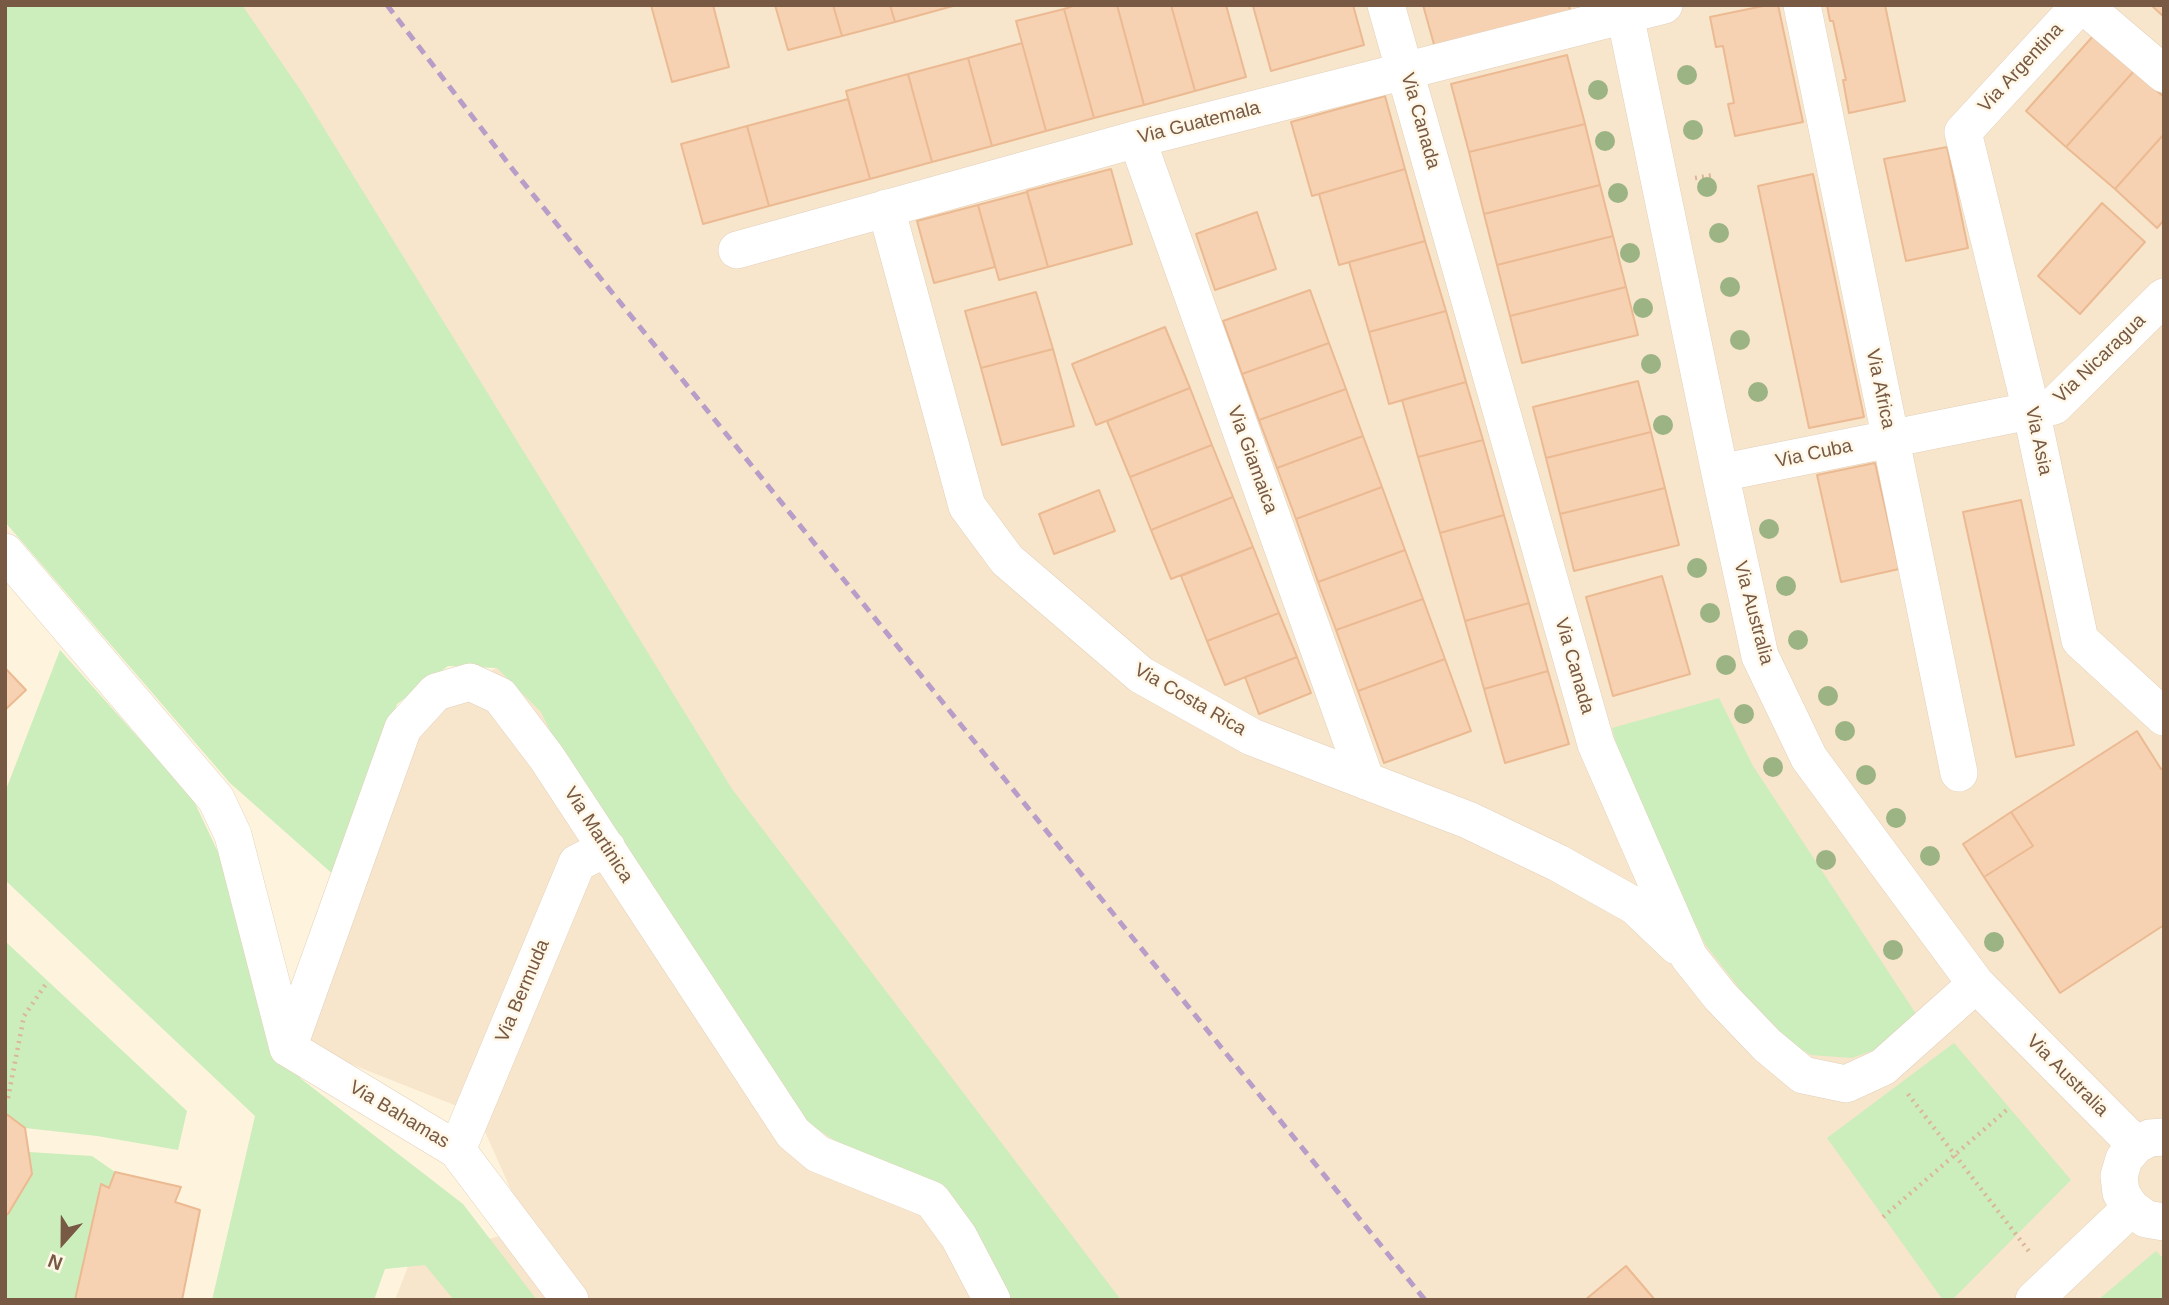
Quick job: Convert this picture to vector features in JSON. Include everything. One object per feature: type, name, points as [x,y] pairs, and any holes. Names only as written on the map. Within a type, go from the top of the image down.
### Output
[{"type":"street","name":"Via Canada","points":[[1386,5],[1596,744],[1689,957],[1720,996],[1767,1045],[1803,1075],[1846,1084],[1883,1067],[1976,984]]},
{"type":"street","name":"Via Guatemala","points":[[737,250],[1137,139],[1406,70],[1624,10],[1664,5]]},
{"type":"street","name":"Via Africa","points":[[1802,5],[1959,774]]},
{"type":"street","points":[[2082,5],[2164,74]]},
{"type":"street","name":"Via Argentina","points":[[1963,132],[2082,5]]},
{"type":"street","name":"Via Australia","points":[[1624,10],[1760,656],[1809,758],[1976,984],[2150,1141]]},
{"type":"street","name":"Via Asia","points":[[1963,132],[2031,410],[2080,640],[2164,717]]},
{"type":"street","name":"Via Giamaica","points":[[1137,139],[1366,781]]},
{"type":"street","name":"Via Costa Rica","points":[[886,208],[967,506],[1007,560],[1141,675],[1252,737],[1468,820],[1558,863],[1634,906],[1689,957]]},
{"type":"street","name":"Via Nicaragua","points":[[2031,410],[2054,406],[2164,297]]},
{"type":"street","name":"Via Cuba","points":[[1720,473],[2031,410]]},
{"type":"street","points":[[5,552],[216,799],[233,835],[288,1048]]},
{"type":"street","name":"Via Martinica","points":[[288,1048],[403,728],[436,692],[470,682],[500,696],[547,758],[793,1133],[818,1154],[932,1200],[960,1237],[992,1300]]},
{"type":"street","name":"Via Bermuda","points":[[457,1150],[577,863],[607,848]]},
{"type":"street","name":"Via Bahamas","points":[[288,1048],[457,1150],[569,1300]]},
{"type":"street","points":[[2043,1291],[2147,1215],[2121,1193],[2119,1176],[2124,1158],[2150,1141]]},
{"type":"path","points":[[8,1098],[24,1016],[48,981]]},
{"type":"path","points":[[1900,1084],[1955,1154],[2043,1291]]},
{"type":"path","points":[[1883,1217],[2010,1107]]},
{"type":"shaded area","points":[[125,5],[2164,5],[2164,1300],[395,1300],[410,1261],[528,1228],[477,1114],[300,1044],[410,728],[510,658]]},
{"type":"green space","points":[[5,5],[242,5],[301,91],[732,789],[1121,1300],[1009,1300],[986,1250],[852,1152],[787,1109],[607,848],[541,712],[497,668],[448,666],[397,704],[336,877],[230,783],[5,522]]},
{"type":"green space","points":[[60,650],[193,799],[225,867],[300,1078],[463,1204],[537,1300],[454,1300],[425,1265],[385,1269],[374,1300],[212,1300],[255,1116],[5,880],[5,792]]},
{"type":"green space","points":[[1719,698],[1753,766],[1916,1014],[1885,1046],[1852,1058],[1811,1055],[1773,1032],[1705,944],[1626,781],[1612,728]]},
{"type":"green space","points":[[5,941],[187,1111],[178,1150],[97,1136],[25,1128],[5,1113]]},
{"type":"green space","points":[[1954,1043],[2071,1180],[1952,1300],[1943,1300],[1827,1138]]},
{"type":"green space","points":[[29,1152],[92,1156],[115,1172],[109,1188],[100,1184],[75,1300],[5,1300],[5,1215],[9,1213],[32,1174]]},
{"type":"green space","points":[[2156,1251],[2164,1259],[2164,1300],[2098,1300]]},
{"type":"building","points":[[651,5],[713,5],[729,67],[672,82]]},
{"type":"building","points":[[775,5],[833,5],[842,36],[788,50]]},
{"type":"building","points":[[833,5],[890,5],[895,22],[842,36]]},
{"type":"building","points":[[890,5],[952,5],[953,6],[895,22]]},
{"type":"building","points":[[1076,5],[1117,5],[1144,105],[1094,118],[1064,9]]},
{"type":"building","points":[[1117,5],[1171,5],[1195,91],[1144,105]]},
{"type":"building","points":[[1171,5],[1226,5],[1246,77],[1195,91]]},
{"type":"building","points":[[1353,5],[1364,45],[1271,71],[1253,6]]},
{"type":"building","points":[[1423,5],[1569,5],[1570,11],[1435,48]]},
{"type":"building","points":[[1778,5],[1803,122],[1735,136],[1728,104],[1734,103],[1723,46],[1716,47],[1710,17]]},
{"type":"building","points":[[1827,5],[1885,5],[1905,101],[1849,113],[1843,80],[1846,80]]},
{"type":"building","points":[[2151,5],[2164,5],[2164,17]]},
{"type":"building","points":[[1064,9],[1094,118],[1046,131],[1016,21]]},
{"type":"building","points":[[2094,35],[2134,71],[2066,147],[2026,111]]},
{"type":"building","points":[[1022,43],[1046,131],[992,146],[968,58]]},
{"type":"building","points":[[1567,55],[1585,124],[1469,152],[1451,84]]},
{"type":"building","points":[[968,58],[992,146],[932,162],[908,74]]},
{"type":"building","points":[[2134,71],[2164,97],[2164,134],[2115,189],[2066,147]]},
{"type":"building","points":[[908,74],[932,162],[870,179],[846,91]]},
{"type":"building","points":[[1385,96],[1405,169],[1312,196],[1291,122]]},
{"type":"building","points":[[848,99],[870,179],[769,206],[747,126]]},
{"type":"building","points":[[1585,124],[1600,185],[1484,214],[1469,152]]},
{"type":"building","points":[[747,126],[769,206],[703,224],[681,144]]},
{"type":"building","points":[[2164,134],[2164,220],[2157,228],[2115,189]]},
{"type":"building","points":[[1947,147],[1968,248],[1906,261],[1884,159]]},
{"type":"building","points":[[1111,169],[1132,244],[1048,267],[1027,191]]},
{"type":"building","points":[[1405,169],[1425,241],[1339,265],[1319,194]]},
{"type":"building","points":[[1813,174],[1864,417],[1809,428],[1758,186]]},
{"type":"building","points":[[1600,185],[1613,236],[1497,265],[1484,214]]},
{"type":"building","points":[[1027,192],[1048,267],[999,280],[978,205]]},
{"type":"building","points":[[2102,203],[2145,242],[2080,314],[2038,276]]},
{"type":"building","points":[[978,205],[995,267],[934,283],[917,221]]},
{"type":"building","points":[[1257,212],[1276,269],[1215,290],[1196,234]]},
{"type":"building","points":[[1613,236],[1626,287],[1510,316],[1497,265]]},
{"type":"building","points":[[1425,241],[1446,311],[1369,332],[1349,262]]},
{"type":"building","points":[[1626,287],[1638,335],[1522,363],[1510,316]]},
{"type":"building","points":[[1310,290],[1329,343],[1242,374],[1223,321]]},
{"type":"building","points":[[1036,292],[1053,349],[981,368],[965,311]]},
{"type":"building","points":[[1446,311],[1466,382],[1389,404],[1369,332]]},
{"type":"building","points":[[1165,327],[1190,388],[1096,425],[1072,364]]},
{"type":"building","points":[[1329,343],[1346,389],[1259,420],[1242,374]]},
{"type":"building","points":[[1053,349],[1074,426],[1002,445],[981,368]]},
{"type":"building","points":[[1638,381],[1651,432],[1546,458],[1533,407]]},
{"type":"building","points":[[1466,382],[1483,440],[1418,457],[1402,400]]},
{"type":"building","points":[[1190,388],[1212,445],[1130,477],[1107,421]]},
{"type":"building","points":[[1346,389],[1363,436],[1277,468],[1259,420]]},
{"type":"building","points":[[1651,432],[1665,488],[1560,514],[1546,458]]},
{"type":"building","points":[[1363,436],[1382,487],[1296,519],[1277,468]]},
{"type":"building","points":[[1483,440],[1504,515],[1440,533],[1418,457]]},
{"type":"building","points":[[1212,445],[1233,497],[1151,530],[1130,477]]},
{"type":"building","points":[[1875,463],[1899,569],[1841,582],[1817,475]]},
{"type":"building","points":[[1382,487],[1405,550],[1318,582],[1296,519]]},
{"type":"building","points":[[1665,488],[1679,545],[1574,571],[1560,514]]},
{"type":"building","points":[[1099,490],[1115,531],[1054,554],[1039,514]]},
{"type":"building","points":[[1233,497],[1253,547],[1171,579],[1151,530]]},
{"type":"building","points":[[2021,500],[2074,745],[2016,757],[1963,512]]},
{"type":"building","points":[[1504,515],[1529,603],[1465,621],[1440,533]]},
{"type":"building","points":[[1253,547],[1279,613],[1207,641],[1181,576]]},
{"type":"building","points":[[1405,550],[1423,599],[1336,630],[1318,582]]},
{"type":"building","points":[[1662,576],[1690,674],[1613,696],[1586,597]]},
{"type":"building","points":[[1423,599],[1445,659],[1358,691],[1336,630]]},
{"type":"building","points":[[1529,603],[1548,671],[1484,689],[1465,621]]},
{"type":"building","points":[[1279,613],[1297,657],[1225,685],[1207,641]]},
{"type":"building","points":[[1297,657],[1311,693],[1259,714],[1245,677]]},
{"type":"building","points":[[1445,659],[1471,731],[1384,763],[1358,691]]},
{"type":"building","points":[[5,668],[26,690],[5,710]]},
{"type":"building","points":[[1548,671],[1569,744],[1505,763],[1484,689]]},
{"type":"building","points":[[2137,731],[2161,769],[2164,768],[2164,925],[2060,993],[1984,877],[2033,846],[2011,812]]},
{"type":"building","points":[[2011,812],[2033,846],[1984,877],[1963,844]]},
{"type":"building","points":[[5,1113],[25,1128],[32,1174],[5,1215]]},
{"type":"building","points":[[115,1172],[181,1187],[175,1202],[200,1210],[182,1300],[75,1300],[101,1184],[109,1188]]},
{"type":"building","points":[[1626,1266],[1655,1300],[1585,1300]]},
{"type":"railway","points":[[387,5],[514,171],[1425,1300]]}]
